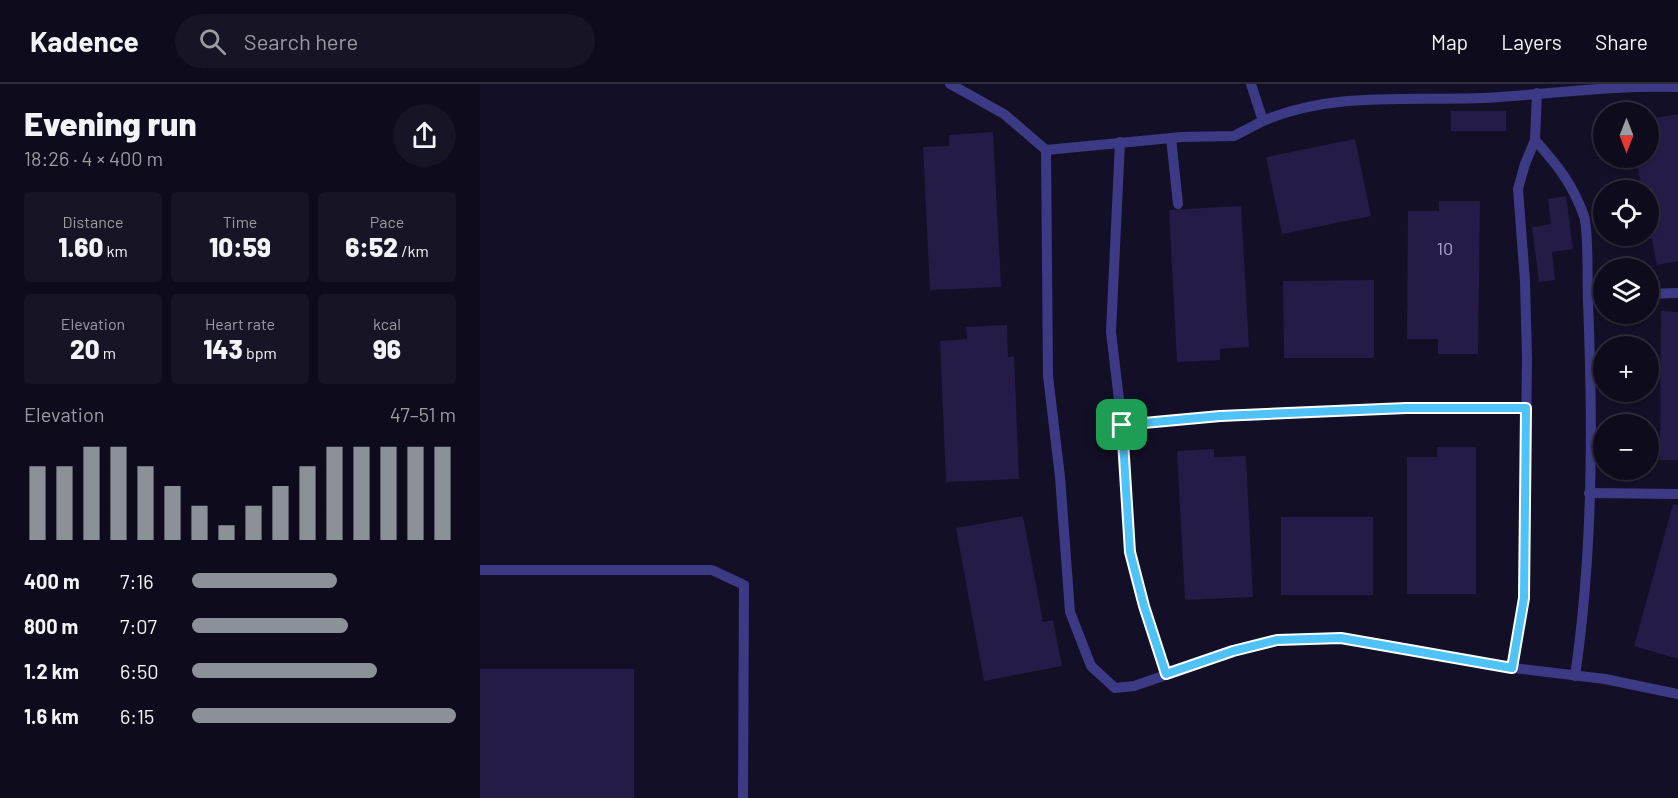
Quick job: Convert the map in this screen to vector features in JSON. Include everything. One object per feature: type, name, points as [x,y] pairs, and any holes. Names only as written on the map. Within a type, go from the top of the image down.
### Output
[{"type":"lane","points":[[950,84],[1004,114],[1046,150],[1171,138],[1234,136],[1286,111],[1365,99],[1485,98],[1589,89],[1678,87]]},
{"type":"lane","points":[[1251,84],[1263,121]]},
{"type":"lane","points":[[1512,668],[1524,598],[1526,281],[1518,189],[1535,140],[1537,93]]},
{"type":"lane","points":[[1171,138],[1178,204]]},
{"type":"lane","points":[[1535,140],[1567,176],[1585,218],[1591,367],[1585,608],[1575,676]]},
{"type":"lane","points":[[1119,142],[1111,332],[1122,425],[1130,552],[1144,606],[1166,674]]},
{"type":"lane","points":[[1046,150],[1048,376],[1060,477],[1070,612],[1091,666],[1115,687],[1134,686],[1233,651],[1277,640],[1341,638],[1678,694]]},
{"type":"lane","points":[[1659,294],[1678,293]]},
{"type":"lane","points":[[1588,296],[1593,296]]},
{"type":"lane","points":[[1122,425],[1220,416],[1300,412],[1406,408],[1526,408]]},
{"type":"lane","points":[[1588,493],[1678,494]]},
{"type":"lane","points":[[480,570],[712,570],[744,585],[743,798]]},
{"type":"building","points":[[1451,111],[1506,111],[1506,131],[1451,131]]},
{"type":"building","points":[[1678,114],[1678,261],[1659,265],[1659,258],[1656,258],[1653,246],[1659,246],[1659,180],[1640,180],[1638,168],[1659,168],[1659,117]]},
{"type":"building","points":[[993,132],[1001,287],[930,290],[923,147],[949,146],[949,135]]},
{"type":"building","points":[[1355,139],[1371,216],[1282,234],[1266,157]]},
{"type":"building","points":[[1566,196],[1573,249],[1552,252],[1555,280],[1539,282],[1532,227],[1551,224],[1548,199]]},
{"type":"building","points":[[1439,201],[1480,201],[1478,354],[1438,354],[1438,339],[1407,339],[1408,211],[1439,211]]},
{"type":"building","points":[[1241,206],[1249,347],[1220,349],[1220,360],[1177,362],[1169,210]]},
{"type":"building","points":[[1374,280],[1374,358],[1284,358],[1283,281]]},
{"type":"building","points":[[1661,311],[1678,312],[1678,460],[1660,460]]},
{"type":"building","points":[[1007,325],[1008,357],[1014,356],[1019,479],[946,482],[940,341],[967,339],[966,327]]},
{"type":"building","points":[[1437,447],[1476,447],[1476,594],[1407,594],[1407,457],[1437,457]]},
{"type":"building","points":[[1214,449],[1214,457],[1246,456],[1253,597],[1185,600],[1177,451]]},
{"type":"building","points":[[1673,504],[1678,505],[1678,659],[1634,646]]},
{"type":"building","points":[[1023,516],[1043,622],[1053,620],[1062,666],[984,681],[956,528]]},
{"type":"building","points":[[1281,517],[1373,517],[1373,595],[1281,595]]},
{"type":"building","points":[[480,669],[634,669],[634,798],[480,798]]},
{"type":"route","points":[[1406,408],[1526,408],[1524,598],[1512,668],[1341,638],[1277,640],[1233,651],[1166,674],[1144,606],[1130,552],[1122,425],[1220,416],[1300,412],[1406,408]]}]
